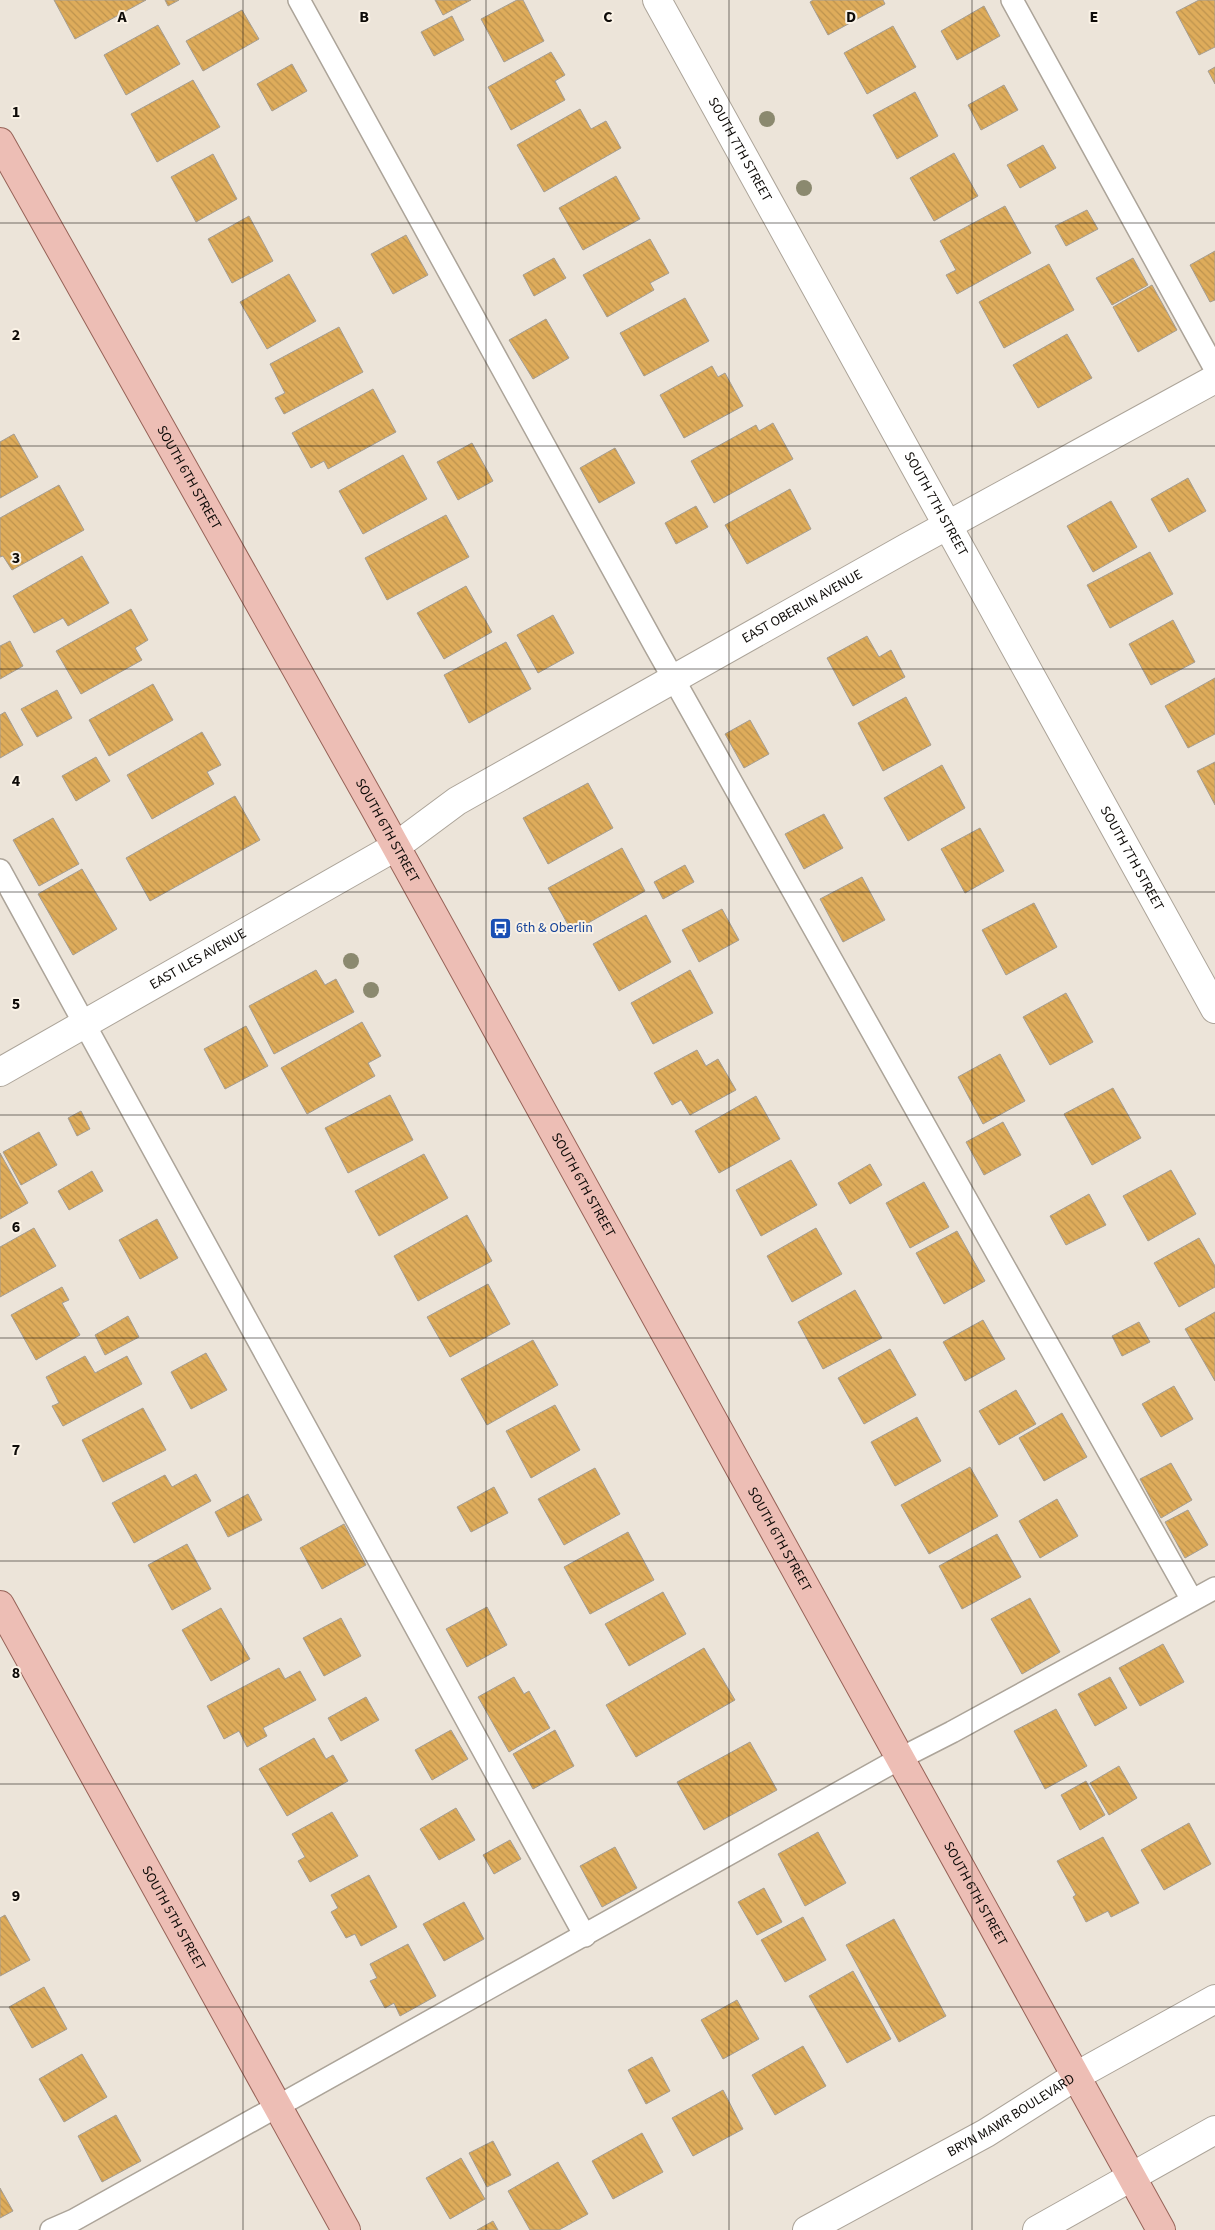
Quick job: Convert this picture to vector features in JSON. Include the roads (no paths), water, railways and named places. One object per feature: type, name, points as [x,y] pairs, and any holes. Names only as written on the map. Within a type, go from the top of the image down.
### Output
[{"type":"main road","name":"SOUTH 6TH STREET","points":[[0,142],[395,847],[1161,2230]]},
{"type":"main road","name":"SOUTH 5TH STREET","points":[[0,1605],[346,2230]]},
{"type":"street","name":"SOUTH 7TH STREET","points":[[658,0],[1215,1009]]},
{"type":"street","name":"EAST OBERLIN AVENUE","points":[[395,847],[457,801],[947,526],[1215,379]]},
{"type":"street","name":"EAST ILES AVENUE","points":[[0,1072],[395,847]]},
{"type":"street","name":"BRYN MAWR BOULEVARD","points":[[807,2230],[986,2133],[1076,2076],[1215,1999]]},
{"type":"street","points":[[1037,2230],[1215,2130]]},
{"type":"lane","points":[[300,0],[674,680],[1192,1600]]},
{"type":"lane","points":[[1012,0],[1215,369]]},
{"type":"lane","points":[[0,870],[585,1936]]},
{"type":"lane","points":[[51,2230],[74,2220],[899,1759],[1215,1588]]},
{"type":"place","name":"6th & Oberlin","points":[[500,928]]}]
